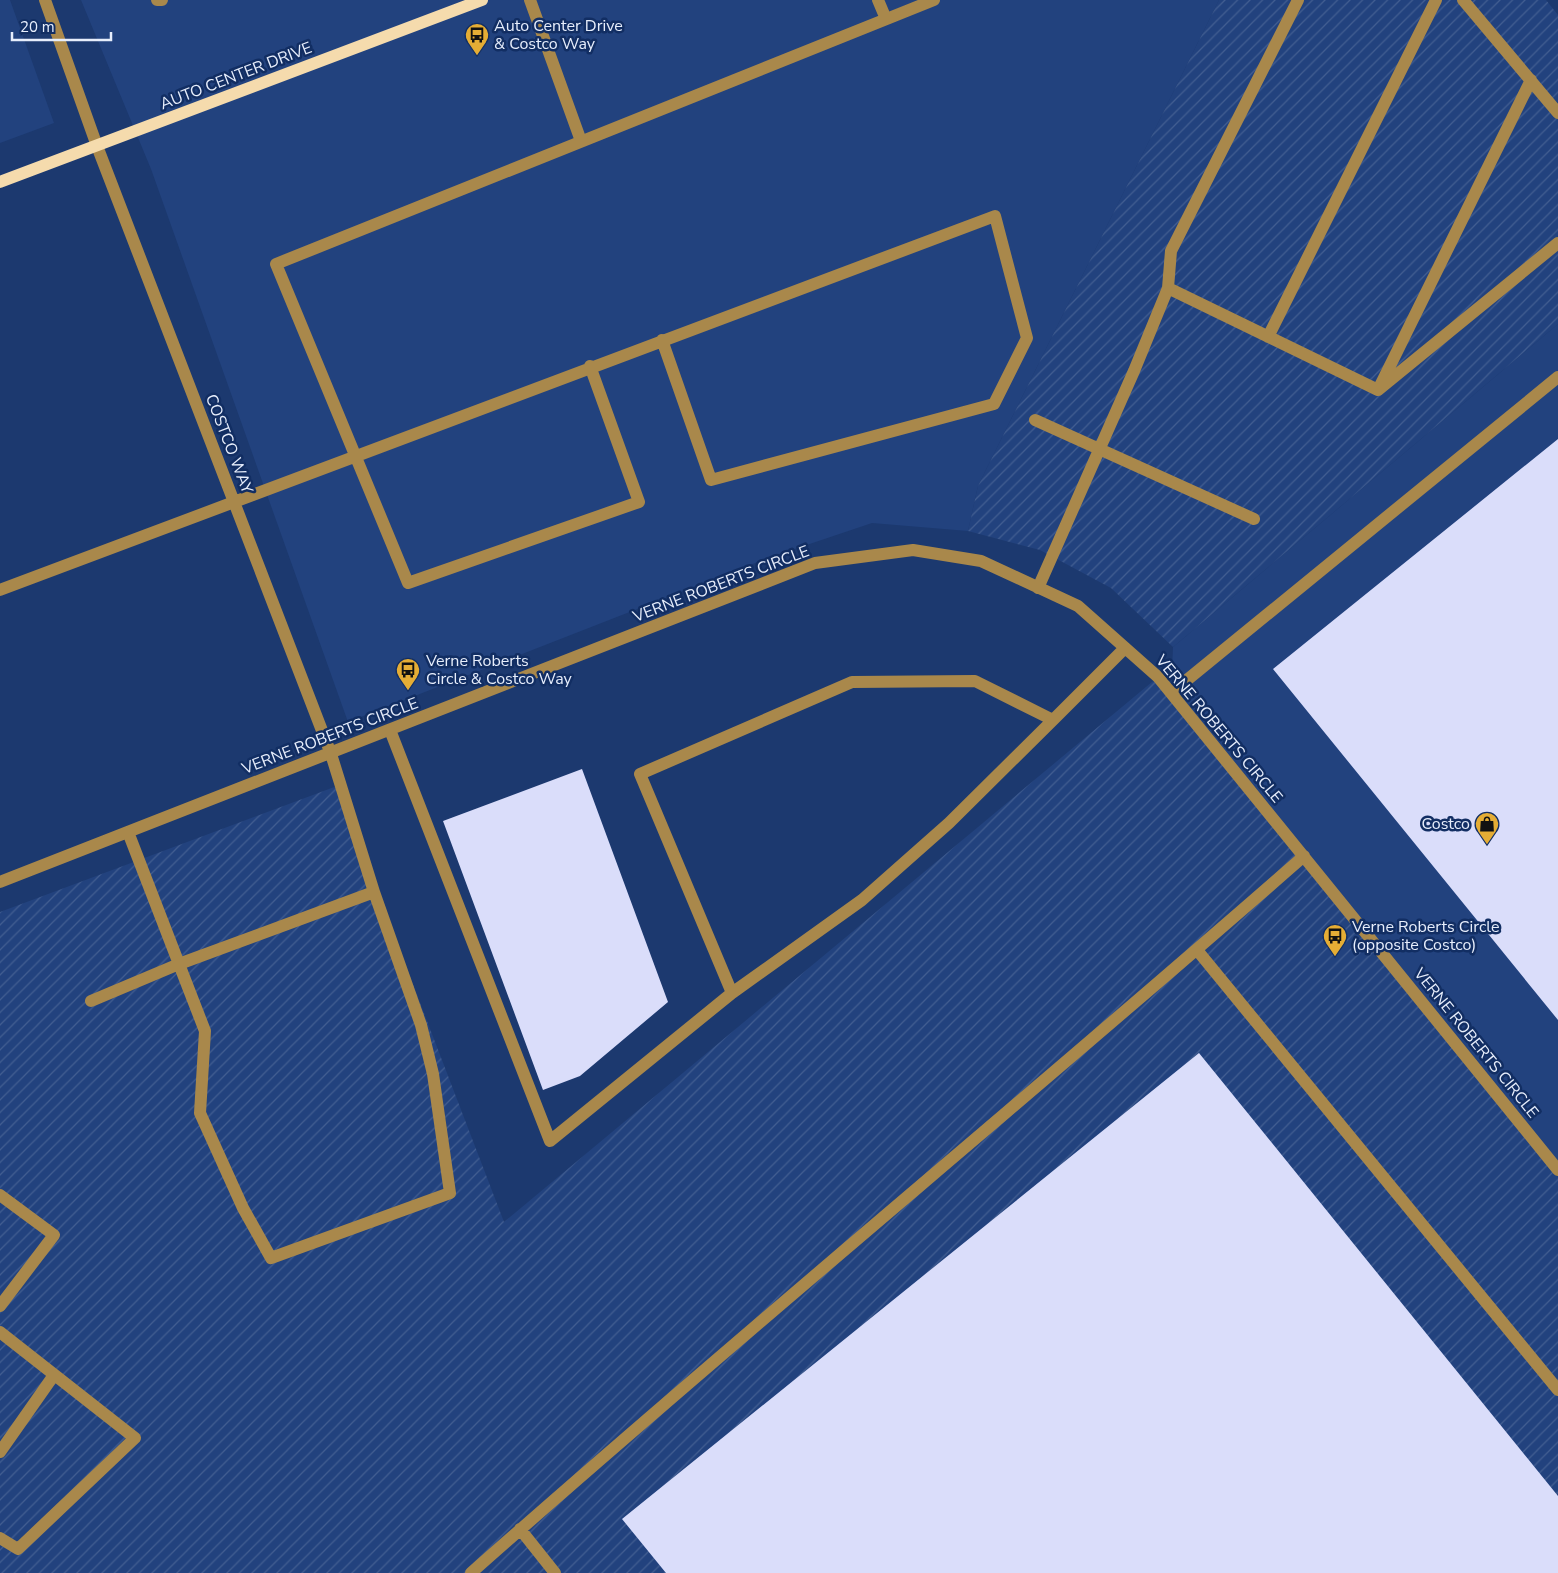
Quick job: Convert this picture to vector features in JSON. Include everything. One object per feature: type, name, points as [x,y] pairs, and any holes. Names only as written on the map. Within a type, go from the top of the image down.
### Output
[{"type":"main road","name":"AUTO CENTER DRIVE","points":[[0,182],[482,0]]},
{"type":"street","name":"COSTCO WAY","points":[[45,0],[98,146],[331,754],[374,892],[423,1034],[433,1074],[450,1194],[271,1258],[243,1208],[200,1113],[205,1031],[179,964]]},
{"type":"street","points":[[157,0],[162,0]]},
{"type":"street","points":[[530,0],[581,142]]},
{"type":"street","points":[[878,0],[886,19]]},
{"type":"street","points":[[590,366],[639,502],[408,583],[276,264],[934,0]]},
{"type":"street","points":[[1038,588],[1100,450],[1168,288],[1171,251],[1298,0]]},
{"type":"street","points":[[1268,337],[1436,0]]},
{"type":"street","points":[[1463,0],[1558,113]]},
{"type":"street","points":[[1378,390],[1531,80]]},
{"type":"street","points":[[0,590],[590,366],[994,216],[1027,338],[994,404],[711,480],[662,340]]},
{"type":"street","points":[[1378,390],[1558,243]]},
{"type":"street","points":[[1168,288],[1378,390]]},
{"type":"street","points":[[1171,693],[1558,378]]},
{"type":"street","points":[[1034,420],[1254,519]]},
{"type":"street","name":"VERNE ROBERTS CIRCLE","points":[[0,882],[815,563],[913,550],[981,561],[1078,606],[1158,677],[1558,1170]]},
{"type":"street","points":[[390,730],[550,1141],[732,994],[862,900],[949,823],[1125,648]]},
{"type":"street","points":[[732,994],[640,774],[852,682],[975,680],[1053,720]]},
{"type":"street","points":[[128,832],[179,964]]},
{"type":"street","points":[[471,1573],[676,1392],[1197,950],[1304,856]]},
{"type":"street","points":[[91,1000],[179,964],[374,892]]},
{"type":"street","points":[[1197,950],[1558,1390]]},
{"type":"street","points":[[0,1196],[54,1235],[0,1306]]},
{"type":"street","points":[[0,1332],[135,1438],[18,1549],[0,1538]]},
{"type":"street","points":[[0,1452],[54,1375]]},
{"type":"street","points":[[520,1529],[555,1573]]},
{"type":"shaded area","points":[[0,0],[10,0],[54,123],[0,143]]},
{"type":"shaded area","points":[[81,0],[1219,0],[978,486],[968,531],[872,523],[768,558],[348,722],[151,169]]},
{"type":"shaded area","points":[[1219,0],[1546,0],[1558,15],[1558,324],[1173,647],[1111,588],[1040,550],[968,531],[978,486]]},
{"type":"shaded area","points":[[1558,324],[1558,1170],[1171,693],[1173,647]]},
{"type":"shaded area","points":[[1158,677],[1558,1170],[1558,1573],[0,1573],[0,912],[337,786],[504,1222]]},
{"type":"building","name":"Costco","points":[[1558,439],[1558,1020],[1273,669]]},
{"type":"building","points":[[582,769],[668,1002],[580,1076],[543,1090],[443,821]]},
{"type":"building","points":[[1199,1053],[1558,1496],[1558,1573],[666,1573],[622,1519]]},
{"type":"place","name":"Auto Center Drive & Costco Way","points":[[477,56]]},
{"type":"place","name":"Verne Roberts Circle & Costco Way","points":[[408,691]]},
{"type":"place","name":"Costco","points":[[1487,845]]},
{"type":"place","name":"Verne Roberts Circle (opposite Costco)","points":[[1335,957]]}]
